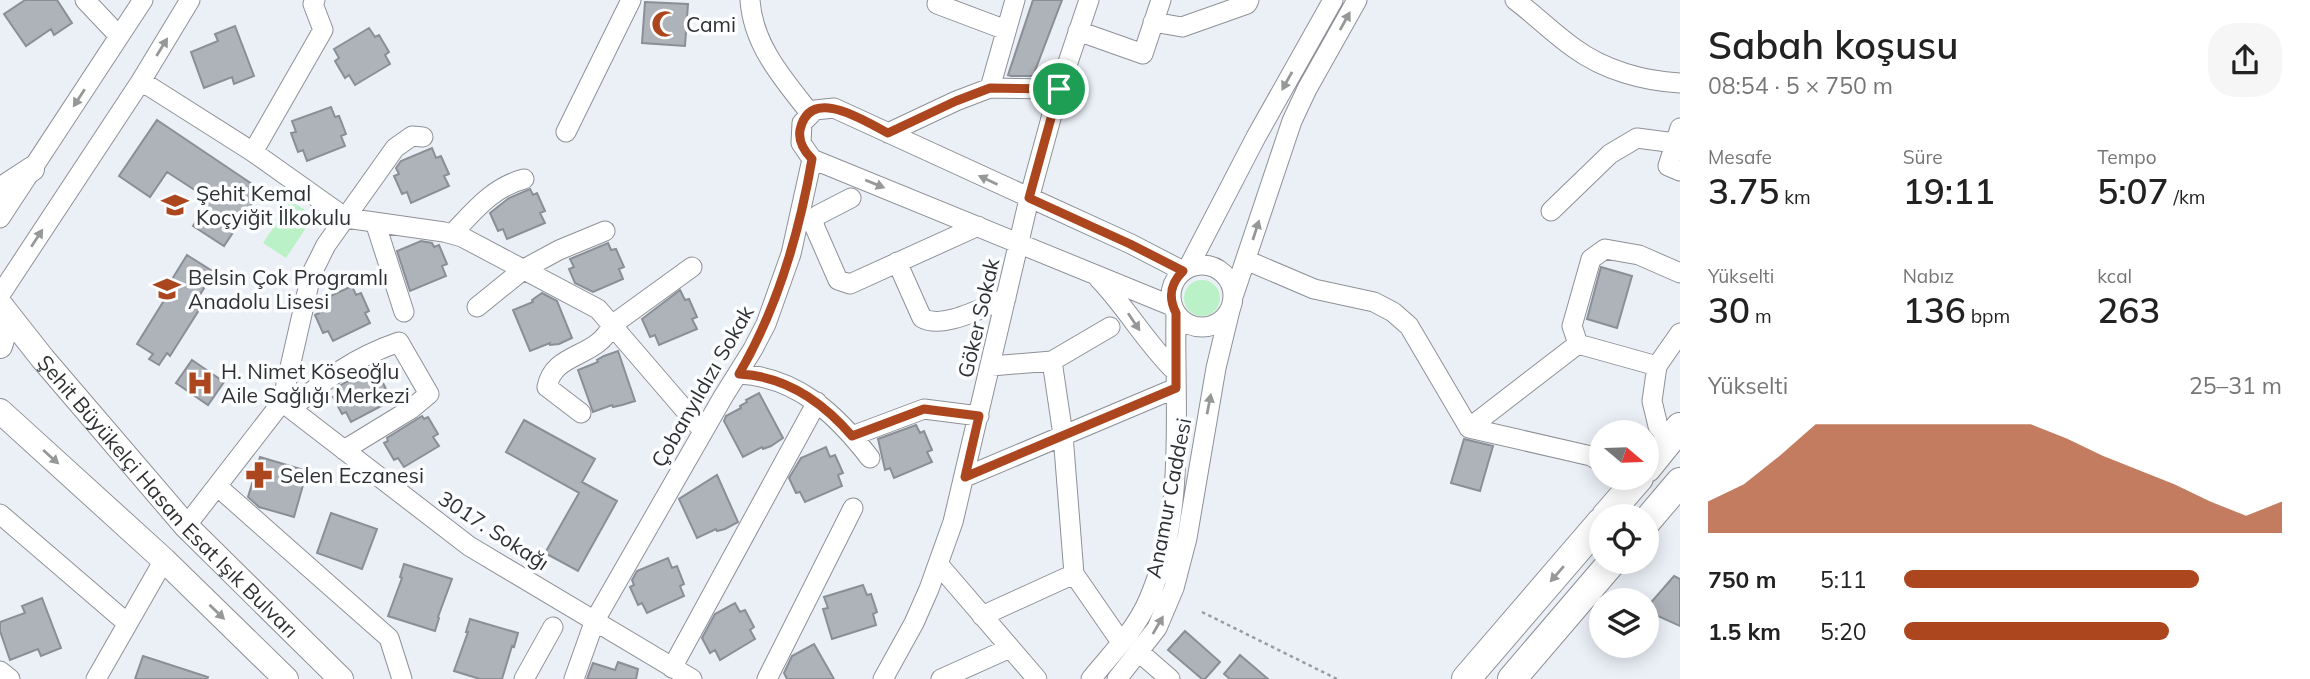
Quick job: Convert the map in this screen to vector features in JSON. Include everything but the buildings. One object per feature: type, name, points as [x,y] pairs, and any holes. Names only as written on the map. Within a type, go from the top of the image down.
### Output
[{"type":"highway","points":[[1659,452],[1675,434]]},
{"type":"highway","points":[[1659,507],[1680,482]]},
{"type":"highway","points":[[1616,504],[1627,490]]},
{"type":"highway","points":[[1466,679],[1589,536]]},
{"type":"highway","points":[[1514,679],[1602,574]]},
{"type":"main road","points":[[0,190],[32,169]]},
{"type":"main road","points":[[0,346],[6,327],[1,302]]},
{"type":"main road","name":"Şehit Büyükelçi Hasan Esat Işık Bulvarı","points":[[1,302],[43,359],[186,526],[341,679]]},
{"type":"main road","name":"Şehit Büyükelçi Hasan Esat Işık Bulvarı","points":[[4,417],[164,560],[286,679]]},
{"type":"street","points":[[85,0],[119,36]]},
{"type":"street","points":[[0,218],[143,0]]},
{"type":"street","points":[[1,302],[190,0]]},
{"type":"street","points":[[253,152],[323,30],[313,4],[315,0]]},
{"type":"street","points":[[566,132],[631,0]]},
{"type":"street","points":[[750,0],[753,23],[762,47],[810,113]]},
{"type":"street","points":[[990,88],[1015,0]]},
{"type":"street","name":"Göker Sokak","points":[[883,679],[914,623],[939,565],[965,477],[1029,198],[1059,89],[1089,0]]},
{"type":"street","points":[[1079,32],[1143,54],[1161,0]]},
{"type":"street","points":[[1153,22],[1182,27],[1247,4],[1249,0]]},
{"type":"street","points":[[1174,309],[1171,298],[1173,283],[1198,247],[1333,0]]},
{"type":"street","name":"Anamur Caddesi","points":[[1117,679],[1164,615],[1182,561],[1216,368],[1232,302],[1292,121],[1357,0]]},
{"type":"street","points":[[1515,0],[1575,49],[1600,62],[1633,76],[1680,83]]},
{"type":"street","points":[[935,1],[1006,30]]},
{"type":"street","points":[[141,81],[253,152],[346,218],[453,233],[598,309],[703,430]]},
{"type":"street","points":[[888,133],[990,88],[1059,89]]},
{"type":"street","points":[[834,107],[888,133],[1185,269],[1203,264],[1218,268],[1229,279],[1232,302],[1219,322],[1204,328],[1188,324],[1174,309],[1093,273],[812,159],[803,149],[800,136],[802,124],[810,113],[821,108],[834,107]]},
{"type":"street","points":[[1551,211],[1610,154],[1637,138],[1678,135],[1668,166],[1680,172]]},
{"type":"street","points":[[286,406],[311,275],[326,245],[395,148],[412,136],[423,137]]},
{"type":"street","name":"Çobanyıldızı Sokak","points":[[573,679],[595,620],[757,341],[776,298],[800,223],[812,159]]},
{"type":"street","points":[[453,233],[483,201],[508,183],[524,179]]},
{"type":"street","points":[[851,198],[818,215],[813,223],[838,280],[850,284],[978,226]]},
{"type":"street","points":[[375,222],[404,312]]},
{"type":"street","points":[[477,307],[524,269],[559,250],[605,231]]},
{"type":"street","points":[[1578,344],[1572,326],[1591,259],[1605,249],[1639,255],[1680,273]]},
{"type":"street","points":[[1246,260],[1314,289],[1374,302],[1393,312],[1409,326],[1469,428],[1589,456]]},
{"type":"street","points":[[897,262],[922,318],[930,323],[943,322],[1006,298]]},
{"type":"street","points":[[581,413],[547,387],[549,376],[560,363],[595,346],[606,337],[612,325],[692,267]]},
{"type":"street","points":[[965,477],[1063,435],[1175,380],[1118,299],[1093,273]]},
{"type":"street","name":"Anamur Caddesi","points":[[1091,679],[1121,642],[1147,602],[1163,554],[1173,491],[1174,309]]},
{"type":"street","points":[[990,366],[1052,361],[1110,327]]},
{"type":"street","points":[[1675,434],[1658,426],[1652,409],[1657,366],[1680,333]]},
{"type":"street","points":[[186,526],[217,485],[286,406],[326,378],[374,351],[399,342],[429,394],[411,409],[344,450]]},
{"type":"street","points":[[1469,428],[1578,344]]},
{"type":"street","points":[[1578,344],[1657,366]]},
{"type":"street","points":[[1052,361],[1063,435],[1074,574],[1121,642]]},
{"type":"street","points":[[739,374],[754,374],[784,382],[817,402],[870,458]]},
{"type":"street","points":[[672,668],[817,402]]},
{"type":"street","name":"3017. Sokağı","points":[[286,406],[469,546],[692,679]]},
{"type":"street","points":[[852,436],[924,409],[979,416]]},
{"type":"street","points":[[217,485],[389,638],[402,679]]},
{"type":"street","points":[[767,679],[853,508]]},
{"type":"street","points":[[0,514],[127,623]]},
{"type":"street","points":[[96,679],[164,560]]},
{"type":"street","points":[[939,565],[1037,679]]},
{"type":"street","points":[[982,615],[1074,574]]},
{"type":"street","points":[[524,679],[552,627]]},
{"type":"street","points":[[941,679],[1010,648]]},
{"type":"street","points":[[1139,652],[1170,679]]},
{"type":"street","points":[[0,671],[10,679]]},
{"type":"path","points":[[1202,612],[1337,679]]},
{"type":"green space","points":[[291,201],[314,216],[286,258],[263,243]]},
{"type":"green space","points":[[1202,280],[1215,285],[1220,298],[1215,311],[1202,316],[1189,311],[1184,298],[1189,285]]},
{"type":"place","name":"Cami","points":[[665,24]]},
{"type":"place","name":"Şehit Kemal Koçyiğit İlkokulu","points":[[175,205]]},
{"type":"place","name":"Belsin Çok Programlı Anadolu Lisesi","points":[[167,289]]},
{"type":"place","name":"H. Nimet Köseoğlu Aile Sağlığı Merkezi","points":[[200,383]]},
{"type":"place","name":"Selen Eczanesi","points":[[259,475]]},
{"type":"route","points":[[990,88],[1059,89],[1029,198],[1183,271],[1177,276],[1171,290],[1172,306],[1176,313],[1176,388],[965,477],[979,416],[924,409],[852,436],[807,394],[769,377],[739,374],[773,307],[800,223],[812,159],[803,149],[800,130],[810,113],[821,108],[834,107],[888,133],[990,88]]}]
